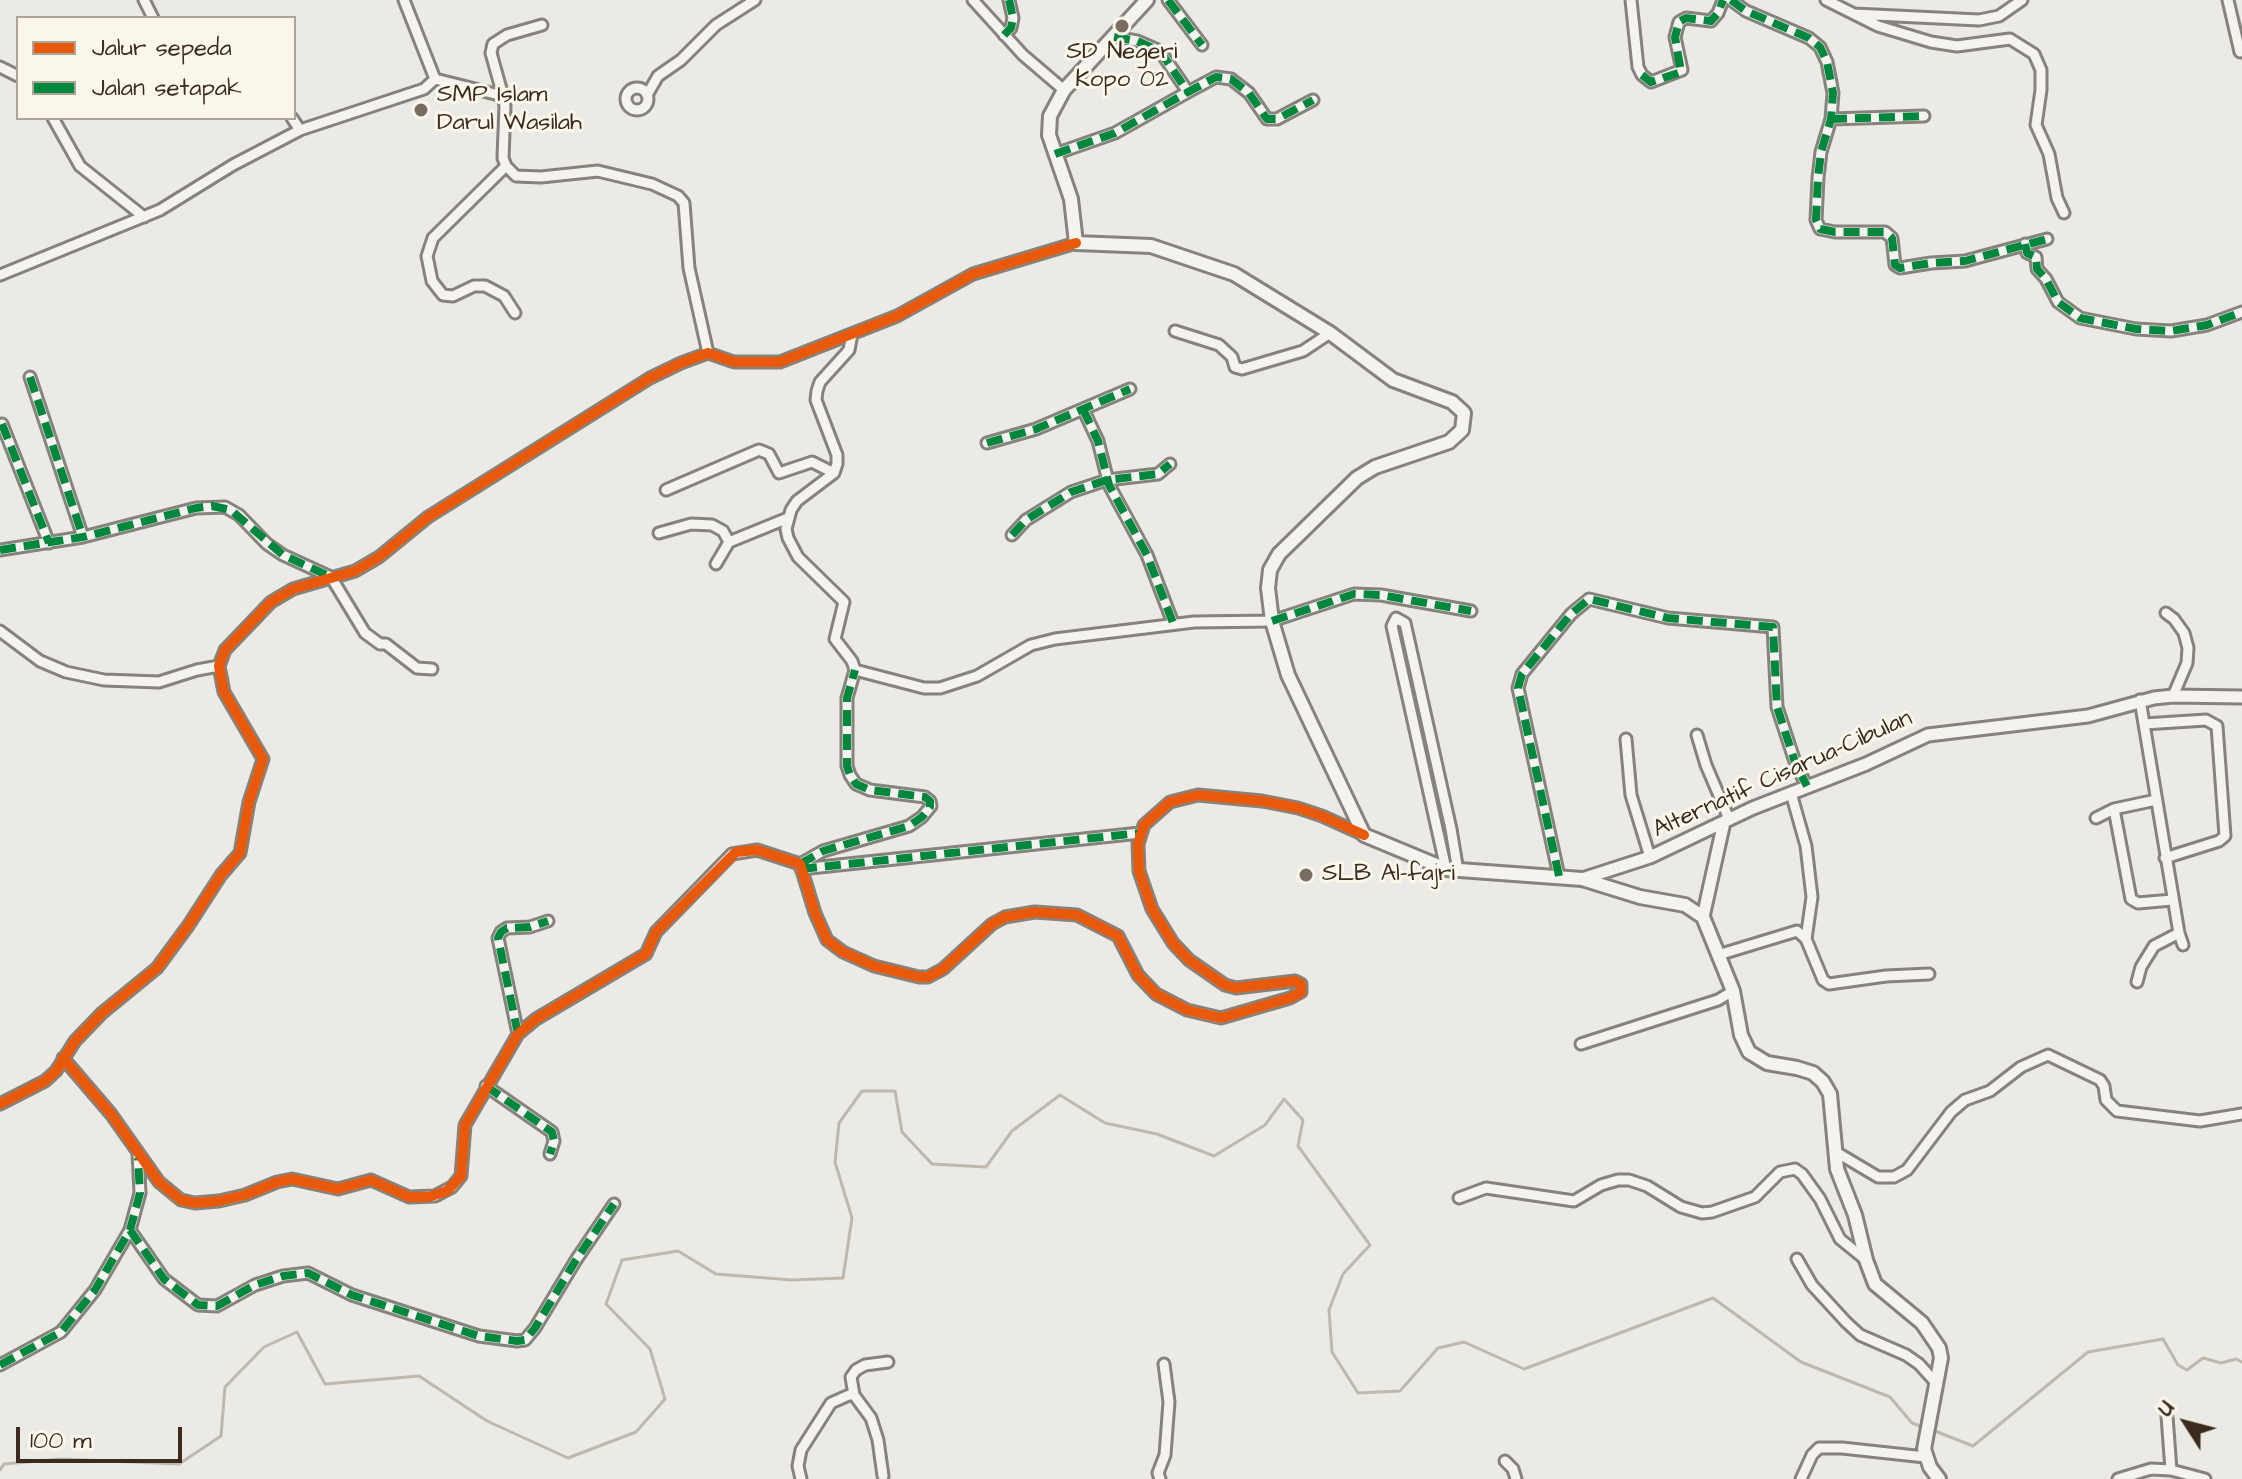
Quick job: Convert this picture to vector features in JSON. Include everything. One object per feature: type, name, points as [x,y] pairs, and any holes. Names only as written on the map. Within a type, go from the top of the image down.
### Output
[{"type":"main road","points":[[1147,0],[1064,90],[1050,116],[1049,135],[1071,199],[1076,243],[1141,245],[1187,257],[1243,279],[1330,333],[1393,380],[1458,406],[1464,413],[1463,427],[1456,437],[1445,444],[1363,473],[1279,554],[1270,570],[1272,621],[1283,662],[1364,835]]},
{"type":"main road","name":"Alternatif Cisarua-Cibulan","points":[[1364,835],[1452,870],[1582,879],[1640,897],[1685,905],[1703,917]]},
{"type":"main road","points":[[1703,917],[1733,991],[1741,1035],[1749,1052],[1767,1063],[1813,1073],[1830,1094],[1837,1169],[1855,1215],[1875,1284],[1922,1323],[1934,1339],[1941,1358],[1926,1435],[1925,1457],[1939,1479]]},
{"type":"street","points":[[404,0],[435,79]]},
{"type":"street","points":[[647,95],[658,76],[681,60],[716,25],[755,0]]},
{"type":"street","points":[[973,0],[1004,35],[1064,90]]},
{"type":"street","points":[[1004,35],[1011,28],[1013,18],[1009,0]]},
{"type":"street","points":[[1168,0],[1202,45]]},
{"type":"street","points":[[1631,0],[1638,67],[1651,82],[1682,70],[1675,37],[1679,22],[1686,18],[1711,21],[1723,0]]},
{"type":"street","points":[[1731,0],[1746,11],[1809,38],[1820,47],[1832,78],[1831,119],[1821,152],[1818,178],[1816,220],[1820,229],[1885,232],[1892,238],[1895,265],[1900,268],[1965,261],[2047,239]]},
{"type":"street","points":[[1826,0],[1878,26],[1931,42],[1957,46],[2010,39],[2034,54],[2041,70],[2036,125],[2049,154],[2057,198],[2064,213]]},
{"type":"street","points":[[1854,14],[1989,19],[2007,12],[2022,0]]},
{"type":"street","points":[[2228,0],[2240,52]]},
{"type":"street","points":[[542,25],[507,35],[493,44],[491,53],[505,106],[503,149],[506,166],[522,178],[598,171],[652,184],[678,196],[684,203],[689,268],[708,353]]},
{"type":"street","points":[[1114,37],[1157,49],[1188,92]]},
{"type":"street","points":[[1055,154],[1115,133],[1213,78],[1227,77],[1245,88],[1270,120],[1313,100]]},
{"type":"street","points":[[435,79],[503,96]]},
{"type":"street","points":[[0,275],[144,217],[300,130],[424,89],[435,79]]},
{"type":"street","points":[[1831,119],[1924,116]]},
{"type":"street","points":[[54,120],[80,166],[144,217]]},
{"type":"street","points":[[293,120],[300,130]]},
{"type":"street","points":[[506,166],[433,238],[427,256],[434,285],[443,295],[453,296],[474,286],[485,286],[504,296],[515,313]]},
{"type":"street","points":[[0,1104],[45,1081],[102,1013],[163,962],[242,848],[249,802],[263,759],[224,692],[219,666],[225,650],[271,602],[293,589],[355,571],[379,557],[428,517],[650,378],[708,353],[734,362],[770,363],[802,354],[910,310],[973,274],[1076,243]]},
{"type":"street","points":[[2025,244],[2027,253],[2036,257],[2037,269],[2058,302],[2080,318],[2136,329],[2171,331],[2207,325],[2242,312]]},
{"type":"street","points":[[1175,331],[1219,345],[1232,357],[1235,367],[1242,369],[1303,351],[1330,333]]},
{"type":"street","points":[[801,866],[823,851],[909,826],[930,807],[930,801],[925,797],[870,790],[856,784],[850,775],[847,766],[847,706],[855,670],[835,639],[844,607],[843,598],[794,552],[786,529],[797,501],[834,473],[837,455],[816,400],[817,391],[820,382],[849,350],[852,334]]},
{"type":"street","points":[[30,377],[83,537]]},
{"type":"street","points":[[987,443],[1036,429],[1130,389]]},
{"type":"street","points":[[1083,409],[1098,441],[1107,480],[1147,555],[1173,623]]},
{"type":"street","points":[[2,424],[49,543]]},
{"type":"street","points":[[666,490],[759,450],[769,454],[779,473],[812,462],[834,473]]},
{"type":"street","points":[[1012,535],[1026,520],[1071,492],[1107,480],[1158,474],[1170,464]]},
{"type":"street","points":[[0,550],[83,537],[196,508],[225,507],[239,515],[267,544],[283,555],[331,577],[365,633],[380,644],[386,644],[417,668],[432,669]]},
{"type":"street","points":[[716,564],[729,542],[788,518]]},
{"type":"street","points":[[659,533],[691,524],[712,525],[723,531],[729,542]]},
{"type":"street","points":[[855,670],[924,688],[940,688],[993,669],[1038,643],[1173,623],[1272,621],[1354,594],[1471,611]]},
{"type":"street","points":[[1559,876],[1518,688],[1522,674],[1571,614],[1589,599],[1668,618],[1773,627],[1777,707],[1796,765],[1807,786]]},
{"type":"street","points":[[2166,613],[2184,633],[2188,648],[2187,663],[2173,696]]},
{"type":"street","points":[[1396,618],[1405,623],[1451,829],[1452,870],[1438,830],[1392,626],[1396,618]]},
{"type":"street","points":[[0,631],[40,661],[91,678],[152,683],[219,666]]},
{"type":"street","name":"Alternatif Cisarua-Cibulan","points":[[1582,879],[1650,857],[1726,821],[1928,735],[2088,716],[2140,700],[2173,696],[2242,697]]},
{"type":"street","points":[[2140,700],[2172,900],[2183,945]]},
{"type":"street","points":[[2144,724],[2206,720],[2217,726],[2225,836],[2219,841],[2165,858]]},
{"type":"street","points":[[1414,724],[1427,723]]},
{"type":"street","points":[[1697,735],[1726,821],[1703,917]]},
{"type":"street","points":[[1626,739],[1631,795],[1650,857]]},
{"type":"street","points":[[1791,793],[1806,846],[1812,897],[1806,939]]},
{"type":"street","points":[[801,866],[827,940],[862,962],[919,977],[935,974],[992,924],[1005,917],[1035,912],[1077,915],[1113,933],[1125,947],[1144,984],[1156,994],[1199,1014],[1221,1018],[1290,998],[1301,992],[1301,984],[1295,981],[1236,988],[1211,977],[1189,960],[1164,932],[1139,871],[1140,833],[1151,816],[1170,802],[1198,795],[1298,808],[1364,835]]},
{"type":"street","points":[[2096,818],[2114,809],[2156,800]]},
{"type":"street","points":[[2114,809],[2131,899],[2138,903],[2172,900]]},
{"type":"street","points":[[1438,830],[1451,829]]},
{"type":"street","points":[[63,1058],[99,1099],[159,1182],[172,1195],[187,1202],[230,1199],[292,1179],[338,1189],[371,1180],[409,1197],[428,1197],[447,1191],[461,1176],[465,1125],[518,1034],[536,1019],[646,954],[656,932],[732,854],[757,850],[801,866],[1140,833]]},
{"type":"street","points":[[518,1034],[498,938],[507,928],[530,927],[548,921]]},
{"type":"street","points":[[1718,955],[1797,931],[1806,939],[1823,980],[1829,984],[1929,974]]},
{"type":"street","points":[[2137,982],[2141,967],[2154,946],[2179,933]]},
{"type":"street","points":[[1581,1044],[1718,1000],[1733,991]]},
{"type":"street","points":[[1836,1152],[1878,1177],[1894,1177],[1907,1170],[1951,1112],[1965,1100],[1990,1091],[2021,1067],[2045,1055],[2100,1080],[2106,1100],[2117,1111],[2200,1121],[2242,1114]]},
{"type":"street","points":[[486,1086],[552,1132],[554,1141],[550,1154]]},
{"type":"street","points":[[0,1365],[61,1332],[95,1290],[130,1230],[140,1193],[138,1150]]},
{"type":"street","points":[[1459,1198],[1486,1188],[1574,1201],[1601,1185],[1629,1180],[1647,1186],[1681,1207],[1702,1213],[1755,1197],[1780,1172],[1795,1169],[1820,1199],[1840,1239],[1866,1260]]},
{"type":"street","points":[[130,1230],[164,1279],[198,1305],[217,1306],[255,1285],[283,1276],[308,1273],[352,1295],[479,1336],[517,1341],[525,1340],[535,1328],[614,1204]]},
{"type":"street","points":[[1797,1259],[1812,1285],[1860,1335],[1906,1355],[1937,1384]]},
{"type":"street","points":[[883,1476],[871,1418],[854,1395],[851,1377],[865,1365],[888,1362]]},
{"type":"street","points":[[1160,1479],[1158,1473],[1165,1455],[1169,1402],[1164,1364]]},
{"type":"street","points":[[801,1479],[799,1456],[818,1421],[834,1401],[845,1395],[854,1395]]},
{"type":"street","points":[[2167,1416],[2171,1470]]},
{"type":"street","points":[[1801,1479],[1812,1455],[1819,1448],[1925,1457]]},
{"type":"street","points":[[1505,1461],[1513,1469],[1516,1479]]},
{"type":"street","points":[[2118,1479],[2151,1469],[2171,1470],[2205,1479]]},
{"type":"waterway","points":[[0,1470],[4,1464],[61,1459],[179,1464],[221,1436],[225,1387],[264,1347],[297,1332],[325,1384],[419,1376],[487,1421],[568,1458],[636,1432],[665,1399],[650,1349],[606,1304],[622,1260],[678,1251],[716,1274],[792,1280],[843,1278],[852,1218],[835,1162],[839,1123],[862,1091],[895,1091],[902,1132],[932,1164],[986,1167],[1012,1131],[1060,1095],[1105,1123],[1157,1134],[1214,1156],[1265,1125],[1284,1099],[1303,1120],[1298,1146],[1370,1245],[1343,1274],[1329,1310],[1332,1352],[1358,1393],[1400,1391],[1438,1348],[1464,1342],[1524,1369],[1713,1298],[1801,1362],[1890,1397],[1912,1423],[1923,1427]]},
{"type":"waterway","points":[[1930,1429],[1973,1446],[2088,1352],[2163,1339],[2178,1365],[2187,1370],[2203,1358],[2221,1363],[2236,1359],[2242,1362]]},
{"type":"marked path","points":[[1004,35],[1011,28],[1013,18],[1009,0]]},
{"type":"marked path","points":[[1168,0],[1202,45]]},
{"type":"marked path","points":[[1642,75],[1651,82],[1681,72],[1675,37],[1679,22],[1686,18],[1711,21],[1723,0]]},
{"type":"marked path","points":[[1731,0],[1746,11],[1809,38],[1820,47],[1827,62],[1833,93],[1831,119],[1821,152],[1818,178],[1816,220],[1820,229],[1885,232],[1892,238],[1895,265],[1900,268],[1965,261],[2047,239]]},
{"type":"marked path","points":[[1114,37],[1137,41],[1160,51],[1188,92],[1216,77],[1231,79],[1249,93],[1267,119],[1277,119],[1313,100]]},
{"type":"marked path","points":[[1055,154],[1115,133],[1188,92]]},
{"type":"marked path","points":[[1831,119],[1924,116]]},
{"type":"marked path","points":[[2025,244],[2027,253],[2036,257],[2037,269],[2058,302],[2080,318],[2136,329],[2171,331],[2207,325],[2242,312]]},
{"type":"marked path","points":[[30,377],[83,537]]},
{"type":"marked path","points":[[987,443],[1036,429],[1130,389]]},
{"type":"marked path","points":[[1083,409],[1098,441],[1109,485],[1147,555],[1173,623]]},
{"type":"marked path","points":[[2,424],[49,543]]},
{"type":"marked path","points":[[1012,535],[1026,520],[1071,492],[1107,480],[1158,474],[1170,464]]},
{"type":"marked path","points":[[0,550],[83,537],[212,506],[231,510],[283,555],[329,576]]},
{"type":"marked path","points":[[1272,621],[1354,594],[1381,595],[1471,611]]},
{"type":"marked path","points":[[1559,876],[1518,688],[1522,674],[1571,614],[1589,599],[1668,618],[1773,627],[1777,707],[1796,765],[1807,786]]},
{"type":"marked path","points":[[800,864],[823,851],[909,826],[930,807],[930,801],[925,797],[870,790],[856,784],[850,775],[847,766],[847,698],[855,670]]},
{"type":"marked path","points":[[801,869],[1140,833]]},
{"type":"marked path","points":[[518,1034],[498,938],[507,928],[530,927],[548,921]]},
{"type":"marked path","points":[[486,1086],[552,1132],[554,1141],[550,1154]]},
{"type":"marked path","points":[[0,1365],[61,1332],[95,1290],[130,1230],[140,1193],[138,1158]]},
{"type":"marked path","points":[[130,1230],[164,1279],[198,1305],[217,1306],[255,1285],[283,1276],[308,1273],[352,1295],[479,1336],[517,1341],[525,1340],[535,1328],[614,1204]]},
{"type":"cycle path","points":[[0,1104],[45,1081],[56,1071],[75,1041],[102,1013],[157,968],[221,875],[240,853],[249,802],[263,759],[224,692],[219,666],[225,650],[271,602],[293,589],[355,571],[379,557],[428,517],[650,378],[681,363],[708,353],[734,362],[780,362],[897,316],[973,274],[1076,243]]},
{"type":"cycle path","points":[[63,1058],[111,1114],[159,1182],[181,1200],[195,1203],[219,1201],[292,1179],[338,1189],[371,1180],[409,1197],[428,1197],[447,1191],[461,1176],[465,1125],[518,1034],[536,1019],[646,954],[656,932],[736,852],[757,850],[800,864],[827,940],[843,952],[874,966],[928,977],[943,969],[992,924],[1005,917],[1035,912],[1077,915],[1118,936],[1138,975],[1156,994],[1187,1010],[1221,1018],[1290,998],[1301,992],[1301,984],[1295,981],[1236,988],[1225,985],[1189,960],[1173,943],[1152,909],[1139,871],[1138,844],[1144,825],[1170,802],[1198,795],[1298,808],[1364,835]]},
{"type":"place","name":"SD Negeri Kopo 02","points":[[1122,26]]},
{"type":"place","name":"SMP Islam Darul Wasilah","points":[[421,110]]},
{"type":"place","name":"SLB Al-fajri","points":[[1306,875]]}]
